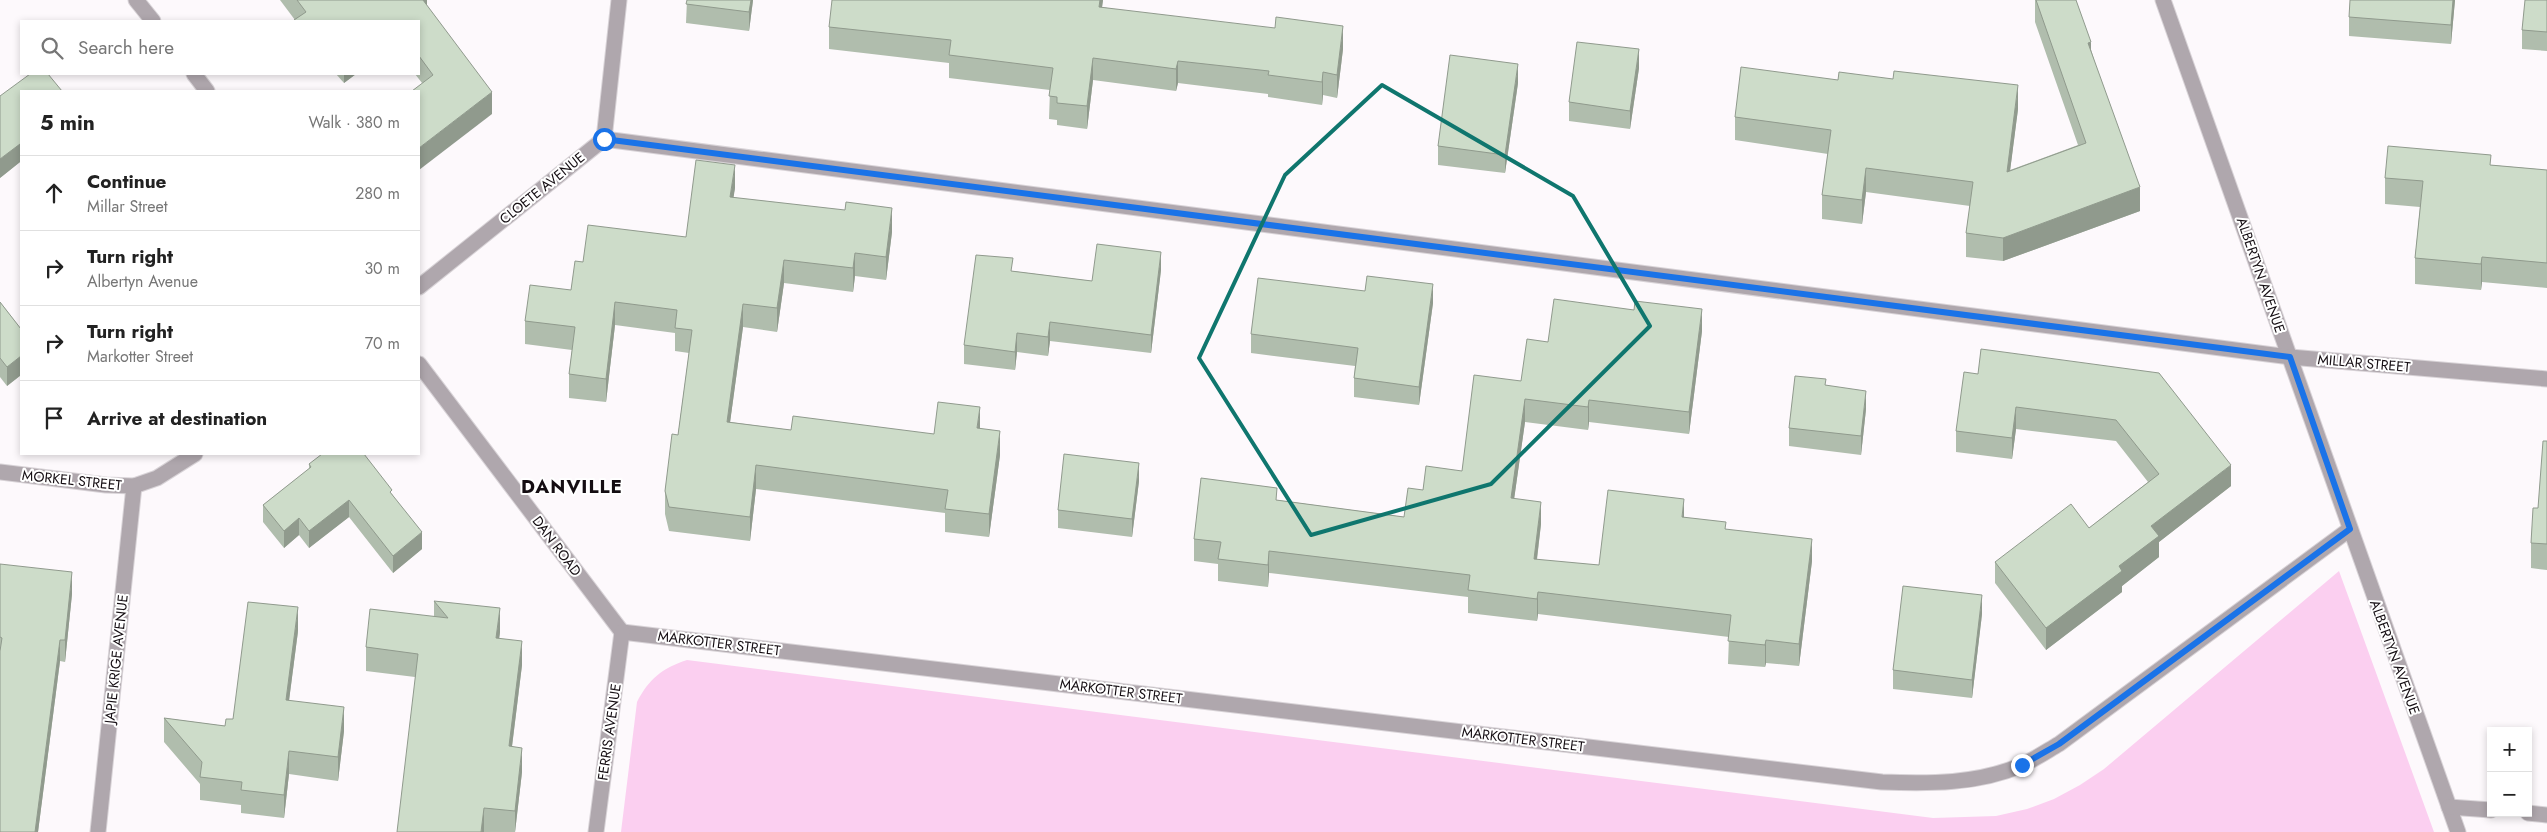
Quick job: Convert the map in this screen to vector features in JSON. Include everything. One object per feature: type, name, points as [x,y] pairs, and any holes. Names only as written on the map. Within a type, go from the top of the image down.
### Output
[{"type":"street","points":[[136,0],[152,20]]},
{"type":"street","points":[[604,139],[619,0]]},
{"type":"street","name":"ALBERTYN AVENUE","points":[[2163,0],[2458,832]]},
{"type":"street","points":[[195,75],[206,90]]},
{"type":"street","name":"CLOETE AVENUE","points":[[420,287],[604,139]]},
{"type":"street","name":"MILLAR STREET","points":[[604,139],[2290,357],[2547,379]]},
{"type":"street","name":"DAN ROAD","points":[[420,365],[622,632]]},
{"type":"street","name":"MORKEL STREET","points":[[0,472],[106,485],[134,486],[157,478],[193,455]]},
{"type":"street","name":"JAPIE KRIGE AVENUE","points":[[98,832],[134,486]]},
{"type":"street","name":"MARKOTTER STREET","points":[[622,632],[1882,782],[1935,784],[1981,777],[2022,765],[2059,744],[2350,529]]},
{"type":"street","name":"FERRIS AVENUE","points":[[596,832],[622,632]]},
{"type":"street","points":[[2449,807],[2487,810]]},
{"type":"street","points":[[2532,813],[2547,815]]},
{"type":"highlighted area","points":[[1382,85],[1573,196],[1650,326],[1491,484],[1311,535],[1199,358],[1285,175]]},
{"type":"shaded area","points":[[2339,571],[2434,832],[621,832],[637,702],[646,687],[657,675],[687,660],[1933,818],[1996,816],[2027,809],[2054,799],[2104,769]]},
{"type":"building","points":[[297,0],[423,0],[492,92],[420,147],[420,90],[413,90],[433,75],[420,57],[420,20],[294,20],[306,12]]},
{"type":"building","points":[[687,0],[751,0],[749,12],[686,4]]},
{"type":"building","points":[[832,0],[1100,0],[1099,7],[1275,28],[1276,17],[1343,26],[1337,75],[1323,72],[1322,82],[1268,75],[1269,71],[1178,61],[1176,69],[1093,58],[1087,106],[1057,103],[1057,97],[1049,96],[1053,68],[949,55],[951,40],[829,27]]},
{"type":"building","points":[[2036,0],[2076,0],[2091,42],[2088,43],[2140,187],[2003,238],[1966,233],[1973,182],[1866,168],[1862,200],[1822,195],[1831,130],[1735,117],[1741,67],[1838,80],[1839,72],[1893,79],[1894,71],[2018,85],[2007,172],[2086,143]]},
{"type":"building","points":[[2350,0],[2453,0],[2451,25],[2349,17]]},
{"type":"building","points":[[2525,0],[2547,0],[2547,32],[2522,30]]},
{"type":"building","points":[[1577,42],[1639,49],[1630,111],[1569,102]]},
{"type":"building","points":[[1450,55],[1518,64],[1505,155],[1438,146]]},
{"type":"building","points":[[29,75],[49,75],[61,90],[20,90],[20,144],[0,159],[0,96]]},
{"type":"building","points":[[2388,146],[2491,155],[2490,165],[2547,170],[2547,263],[2482,257],[2481,264],[2415,258],[2423,181],[2385,178]]},
{"type":"building","points":[[696,160],[735,165],[730,197],[845,210],[846,202],[892,208],[886,257],[855,253],[853,268],[784,260],[777,308],[743,304],[727,422],[791,430],[793,416],[934,434],[938,402],[980,407],[977,428],[1000,431],[989,514],[945,509],[948,490],[756,465],[750,517],[669,507],[665,491],[672,434],[678,435],[692,330],[675,328],[677,310],[615,302],[606,379],[569,374],[575,327],[525,321],[530,285],[571,290],[575,261],[583,262],[588,225],[686,237]]},
{"type":"building","points":[[1097,244],[1161,252],[1151,335],[1050,322],[1048,337],[1017,333],[1015,352],[964,345],[976,255],[1013,258],[1011,271],[1092,281]]},
{"type":"building","points":[[1367,276],[1433,284],[1419,387],[1354,378],[1358,348],[1251,334],[1258,278],[1365,291]]},
{"type":"building","points":[[1554,299],[1634,310],[1635,301],[1702,309],[1689,412],[1589,400],[1588,407],[1525,399],[1511,498],[1541,502],[1534,559],[1599,565],[1608,490],[1684,499],[1682,517],[1726,522],[1725,529],[1812,539],[1799,644],[1766,640],[1765,645],[1728,641],[1731,615],[1538,592],[1537,599],[1468,590],[1470,575],[1269,551],[1268,565],[1218,559],[1221,542],[1194,539],[1201,478],[1277,488],[1276,500],[1404,517],[1408,488],[1423,490],[1426,466],[1462,471],[1474,375],[1521,381],[1527,339],[1548,342]]},
{"type":"building","points":[[0,302],[20,328],[20,357],[7,367],[0,358]]},
{"type":"building","points":[[1981,349],[2159,373],[2231,465],[2151,526],[2159,536],[2119,566],[2122,571],[2046,628],[1995,562],[2071,504],[2089,528],[2159,474],[2116,420],[2016,407],[2012,438],[1956,431],[1964,372],[1978,374]]},
{"type":"building","points":[[1795,376],[1826,379],[1825,385],[1866,391],[1861,436],[1789,428]]},
{"type":"building","points":[[2543,441],[2547,441],[2547,544],[2531,543],[2533,508],[2538,508]]},
{"type":"building","points":[[1064,454],[1139,463],[1132,519],[1058,510]]},
{"type":"building","points":[[321,455],[365,455],[392,490],[390,492],[422,532],[393,556],[349,500],[309,531],[299,518],[284,531],[263,505],[311,467],[309,464]]},
{"type":"building","points":[[0,564],[72,572],[65,640],[60,640],[35,832],[0,832],[0,651],[2,638],[0,637]]},
{"type":"building","points":[[1903,586],[1982,595],[1972,680],[1893,670]]},
{"type":"building","points":[[434,601],[500,608],[496,638],[522,641],[509,746],[522,748],[515,811],[484,808],[481,832],[397,832],[418,654],[366,647],[370,609],[448,618]]},
{"type":"building","points":[[248,602],[298,607],[286,700],[344,707],[338,757],[289,751],[284,795],[241,790],[242,782],[200,777],[202,762],[164,718],[225,726],[226,719],[233,719]]},
{"type":"district","name":"DANVILLE","points":[[572,486]]},
{"type":"route","points":[[604,139],[2290,357],[2350,529],[2059,744],[2022,765]]}]
